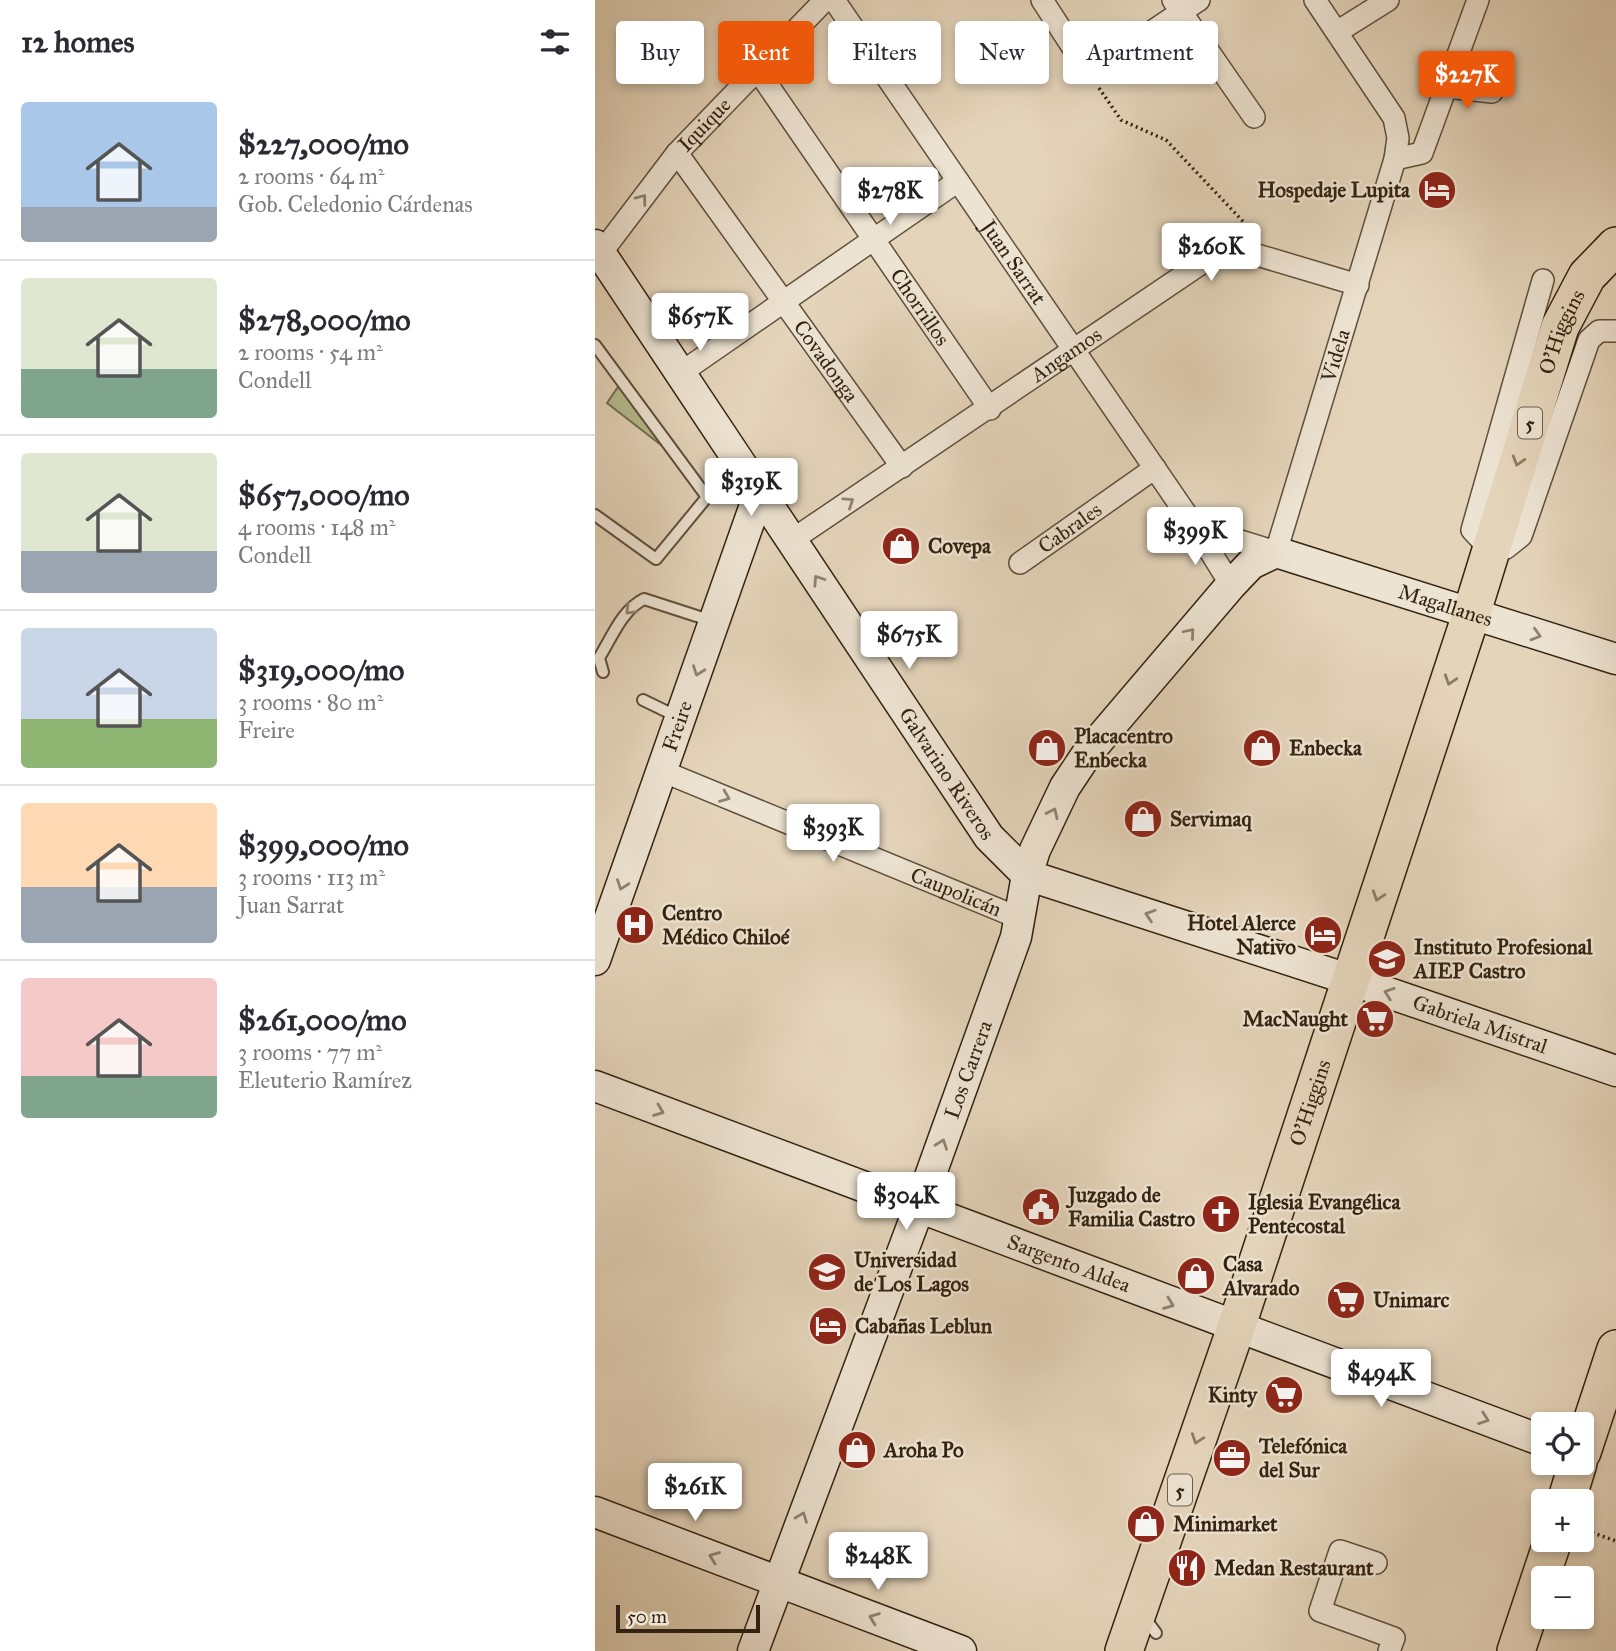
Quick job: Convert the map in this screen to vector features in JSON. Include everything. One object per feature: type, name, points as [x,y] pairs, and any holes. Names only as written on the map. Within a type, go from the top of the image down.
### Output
[{"type":"highway","name":"O'Higgins","points":[[1124,1651],[1148,1621],[1235,1328],[1272,1235],[1350,980],[1471,615],[1560,327],[1587,276],[1616,246]]},
{"type":"highway","points":[[1594,1416],[1616,1350]]},
{"type":"highway","points":[[1516,1651],[1549,1552]]},
{"type":"main road","name":"Galvarino Riveros","points":[[597,253],[682,372],[989,837],[1027,876]]},
{"type":"main road","name":"Freire","points":[[595,960],[760,491]]},
{"type":"main road","points":[[735,567],[750,550],[769,538],[792,540]]},
{"type":"main road","name":"Los Carrera","points":[[753,1651],[919,1210],[1016,937],[1027,876],[1035,850],[1065,787],[1087,754],[1231,585],[1251,564],[1276,552]]},
{"type":"main road","name":"Magallanes","points":[[1276,552],[1616,659]]},
{"type":"main road","name":"Gabriela Mistral","points":[[1027,876],[1350,980],[1616,1071]]},
{"type":"main road","name":"Sargento Aldea","points":[[595,1086],[919,1210],[1531,1437]]},
{"type":"main road","points":[[595,1512],[961,1651]]},
{"type":"street","name":"Iquique","points":[[804,21],[825,0]]},
{"type":"street","name":"Juan Sarrat","points":[[834,0],[1155,468],[1231,585]]},
{"type":"street","points":[[1042,0],[1063,32]]},
{"type":"street","points":[[1159,21],[1177,6],[1199,0]]},
{"type":"street","name":"Videla","points":[[1276,552],[1358,285],[1395,159],[1398,138],[1394,118],[1315,0]]},
{"type":"street","points":[[1337,32],[1388,0]]},
{"type":"street","points":[[1395,159],[1422,153],[1478,0]]},
{"type":"street","points":[[1177,6],[1254,117]]},
{"type":"street","name":"Iquique","points":[[597,253],[677,153],[741,84]]},
{"type":"street","name":"Chorrillos","points":[[767,84],[989,409]]},
{"type":"street","points":[[1446,88],[1493,92]]},
{"type":"street","name":"Covadonga","points":[[677,153],[902,467]]},
{"type":"street","points":[[682,372],[958,181]]},
{"type":"street","name":"Angamos","points":[[792,540],[1075,352],[1227,246],[1358,285]]},
{"type":"street","name":"O'Higgins","points":[[1543,281],[1472,530],[1490,550],[1506,548],[1521,536],[1589,340],[1599,331],[1616,331]]},
{"type":"street","name":"Cabrales","points":[[1020,563],[1155,468]]},
{"type":"street","points":[[1195,527],[1276,552]]},
{"type":"street","name":"Caupolicán","points":[[662,771],[1019,918]]},
{"type":"street","points":[[1376,1563],[1340,1551],[1320,1611],[1394,1638],[1389,1651]]},
{"type":"lane","points":[[595,345],[707,497],[656,559],[595,515]]},
{"type":"lane","points":[[603,672],[599,658],[623,617],[635,603],[644,598],[715,622]]},
{"type":"lane","points":[[643,700],[681,718]]},
{"type":"path","points":[[1097,84],[1121,120],[1166,140],[1246,225]]},
{"type":"path","points":[[1594,1533],[1616,1541]]},
{"type":"green space","points":[[622,381],[679,459],[607,403]]},
{"type":"place","name":"Hospedaje Lupita","points":[[1437,190]]},
{"type":"place","name":"Covepa","points":[[901,546]]},
{"type":"place","name":"Placacentro Enbecka","points":[[1047,748]]},
{"type":"place","name":"Enbecka","points":[[1262,748]]},
{"type":"place","name":"Servimaq","points":[[1143,819]]},
{"type":"place","name":"Centro Médico Chiloé","points":[[635,925]]},
{"type":"place","name":"Hotel Alerce Nativo","points":[[1323,935]]},
{"type":"place","name":"Instituto Profesional AIEP Castro","points":[[1387,959]]},
{"type":"place","name":"MacNaught","points":[[1375,1019]]},
{"type":"place","name":"Juzgado de Familia Castro","points":[[1041,1207]]},
{"type":"place","name":"Iglesia Evangélica Pentecostal","points":[[1221,1214]]},
{"type":"place","name":"Universidad de Los Lagos","points":[[827,1272]]},
{"type":"place","name":"Casa Alvarado","points":[[1196,1276]]},
{"type":"place","name":"Unimarc","points":[[1346,1300]]},
{"type":"place","name":"Cabañas Leblun","points":[[828,1326]]},
{"type":"place","name":"Kinty","points":[[1284,1395]]},
{"type":"place","name":"Aroha Po","points":[[857,1450]]},
{"type":"place","name":"Telefónica del Sur","points":[[1232,1458]]},
{"type":"place","name":"Minimarket","points":[[1146,1524]]},
{"type":"place","name":"Medan Restaurant","points":[[1187,1568]]}]
